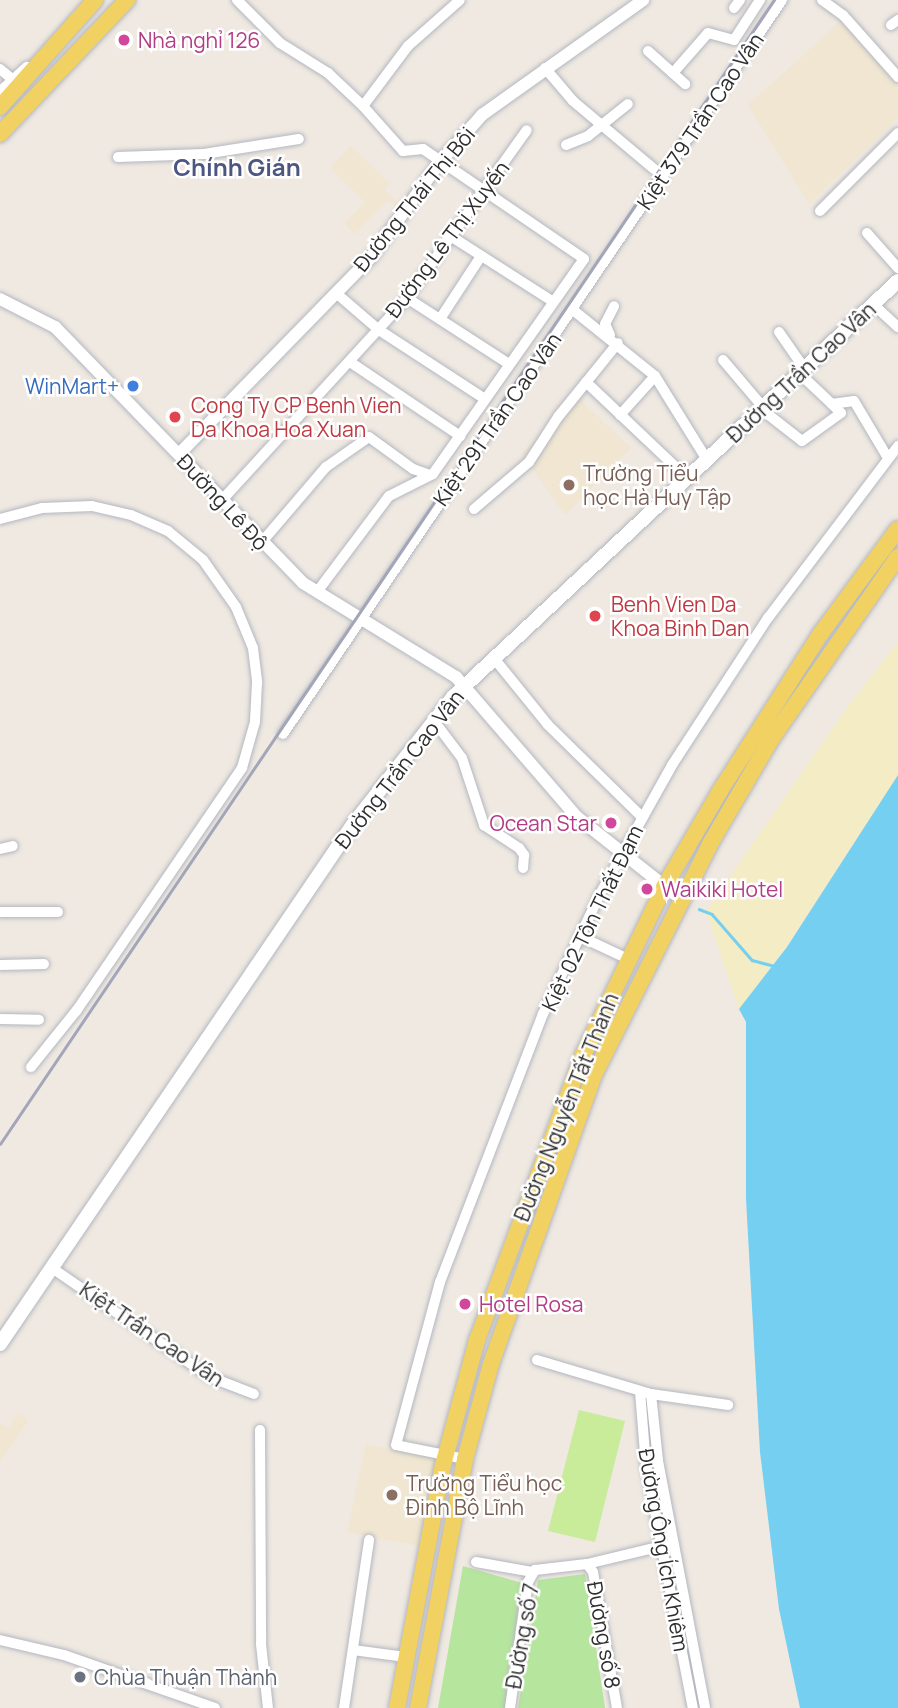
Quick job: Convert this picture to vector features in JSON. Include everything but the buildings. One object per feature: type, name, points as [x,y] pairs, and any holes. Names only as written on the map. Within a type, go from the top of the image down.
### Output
[{"type":"main road","points":[[0,107],[95,0]]},
{"type":"main road","points":[[0,134],[127,0]]},
{"type":"main road","points":[[0,121],[27,93],[52,79]]},
{"type":"main road","name":"Đường Trần Cao Vân","points":[[0,1344],[354,823],[434,720],[493,657],[898,281]]},
{"type":"main road","name":"Đường Nguyễn Tất Thành","points":[[397,1708],[445,1456],[481,1328],[582,1058],[664,887],[757,729],[829,621],[898,529]]},
{"type":"main road","name":"Đường Nguyễn Tất Thành","points":[[418,1708],[464,1459],[507,1308],[594,1075],[681,899],[772,738],[898,557]]},
{"type":"main road","points":[[829,621],[844,632]]},
{"type":"main road","points":[[535,1181],[553,1186]]},
{"type":"street","points":[[237,0],[279,43],[328,73],[363,106],[403,151],[420,148],[584,259],[430,475],[389,496],[317,592]]},
{"type":"street","points":[[363,106],[408,46],[460,0]]},
{"type":"street","name":"Đường Thái Thị Bôi","points":[[179,454],[391,233],[440,162],[482,115],[643,0]]},
{"type":"street","name":"Kiệt 379 Trần Cao Vân","points":[[618,242],[782,0]]},
{"type":"street","points":[[822,0],[844,15],[898,78]]},
{"type":"street","points":[[673,73],[708,33],[734,40],[756,2]]},
{"type":"street","points":[[648,51],[685,84]]},
{"type":"street","points":[[0,93],[47,53]]},
{"type":"street","points":[[545,68],[573,101],[654,169]]},
{"type":"street","points":[[0,69],[13,80]]},
{"type":"street","points":[[0,143],[45,96],[52,79]]},
{"type":"street","points":[[566,145],[603,125],[628,104]]},
{"type":"street","name":"Đường Lê Thị Xuyến","points":[[222,500],[407,298],[527,130]]},
{"type":"street","points":[[820,211],[897,136]]},
{"type":"street","points":[[118,157],[204,154],[299,139]]},
{"type":"street","points":[[867,233],[898,268]]},
{"type":"street","points":[[452,237],[552,301]]},
{"type":"street","name":"Kiệt 291 Trần Cao Vân","points":[[283,734],[618,242]]},
{"type":"street","points":[[440,319],[481,256]]},
{"type":"street","points":[[336,293],[379,330],[485,399]]},
{"type":"street","points":[[407,298],[509,364]]},
{"type":"street","name":"Đường Lê Độ","points":[[0,299],[55,327],[261,543],[317,592],[464,685],[553,793],[681,899]]},
{"type":"street","points":[[873,304],[898,327]]},
{"type":"street","points":[[610,335],[605,324],[614,306]]},
{"type":"street","name":"Kiệt 291 Trần Cao Vân","points":[[573,310],[610,335],[655,376],[706,460]]},
{"type":"street","points":[[723,360],[762,408],[802,440],[841,413],[802,371],[779,332]]},
{"type":"street","points":[[474,509],[494,488],[525,467],[586,382],[618,343]]},
{"type":"street","points":[[350,362],[460,436]]},
{"type":"street","points":[[620,415],[655,376]]},
{"type":"street","points":[[586,382],[687,478]]},
{"type":"street","points":[[831,403],[854,401],[888,458]]},
{"type":"street","points":[[261,543],[326,467],[369,437],[412,469],[430,475]]},
{"type":"street","name":"Kiệt 02 Tôn Thất Đạm","points":[[445,1456],[396,1446],[440,1282],[485,1155],[579,936],[642,817],[768,618],[898,446]]},
{"type":"street","points":[[0,519],[45,508],[92,506],[131,515],[167,531],[203,561],[236,607],[253,648],[257,683],[255,722],[242,768],[80,1006],[31,1067]]},
{"type":"street","points":[[493,657],[557,734],[642,817]]},
{"type":"street","points":[[434,720],[462,758],[484,825],[519,848],[524,855],[523,868]]},
{"type":"street","points":[[0,849],[13,846]]},
{"type":"street","points":[[0,912],[58,912]]},
{"type":"street","points":[[579,936],[628,960]]},
{"type":"street","points":[[0,965],[44,964]]},
{"type":"street","points":[[0,1019],[39,1020]]},
{"type":"street","name":"Kiệt Trần Cao Vân","points":[[52,1268],[210,1377],[254,1394]]},
{"type":"street","points":[[537,1360],[651,1394],[728,1405]]},
{"type":"street","name":"Đường Ông Ích Khiêm","points":[[640,1391],[646,1465],[693,1708]]},
{"type":"street","name":"Đường Ông Ích Khiêm","points":[[651,1394],[673,1543],[705,1708]]},
{"type":"street","points":[[260,1430],[261,1644],[268,1708]]},
{"type":"street","points":[[445,1456],[464,1459]]},
{"type":"street","points":[[344,1708],[369,1540]]},
{"type":"street","points":[[476,1562],[536,1569],[587,1564],[673,1543]]},
{"type":"street","name":"Đường số 8","points":[[587,1564],[617,1708]]},
{"type":"street","name":"Đường số 7","points":[[510,1708],[536,1569]]},
{"type":"street","points":[[0,1640],[64,1655],[215,1708]]},
{"type":"street","points":[[353,1650],[406,1657]]},
{"type":"shaded area","points":[[842,20],[898,80],[898,118],[809,204],[748,105]]},
{"type":"shaded area","points":[[351,146],[390,184],[385,190],[402,207],[399,210],[388,200],[355,234],[344,223],[365,202],[330,168]]},
{"type":"shaded area","name":"Trường Tiểu học Hà Huy Tập","points":[[575,395],[631,448],[565,515],[522,454]]},
{"type":"shaded area","points":[[18,1414],[28,1421],[0,1462],[0,1423],[8,1428]]},
{"type":"shaded area","name":"Trường Tiểu học Đinh Bộ Lĩnh","points":[[366,1444],[436,1458],[418,1546],[347,1532]]},
{"type":"green space","points":[[579,1410],[625,1421],[595,1542],[548,1531]]},
{"type":"green space","points":[[463,1566],[522,1583],[505,1708],[438,1708]]},
{"type":"green space","points":[[585,1574],[605,1708],[518,1708],[538,1580]]},
{"type":"sand","points":[[898,642],[898,775],[786,947],[739,1009],[706,911],[848,706]]},
{"type":"water","points":[[898,775],[898,1708],[800,1708],[779,1609],[760,1452],[746,1199],[746,1022],[739,1009],[787,947]]},
{"type":"waterway","points":[[699,909],[712,914],[752,960],[774,966]]},
{"type":"railway","points":[[0,1144],[774,0]]},
{"type":"place","name":"Nhà nghỉ 126","points":[[124,40]]},
{"type":"place","name":"WinMart+","points":[[133,386]]},
{"type":"place","name":"Cong Ty CP Benh Vien Da Khoa Hoa Xuan","points":[[175,417]]},
{"type":"place","name":"Trường Tiểu học Hà Huy Tập","points":[[569,485]]},
{"type":"place","name":"Benh Vien Da Khoa Binh Dan","points":[[595,616]]},
{"type":"place","name":"Ocean Star","points":[[611,823]]},
{"type":"place","name":"Waikiki Hotel","points":[[647,889]]},
{"type":"place","name":"Hotel Rosa","points":[[465,1304]]},
{"type":"place","name":"Trường Tiểu học Đinh Bộ Lĩnh","points":[[392,1495]]},
{"type":"place","name":"Chùa Thuận Thành","points":[[80,1677]]},
{"type":"district","name":"Chính Gián","points":[[237,167]]}]
